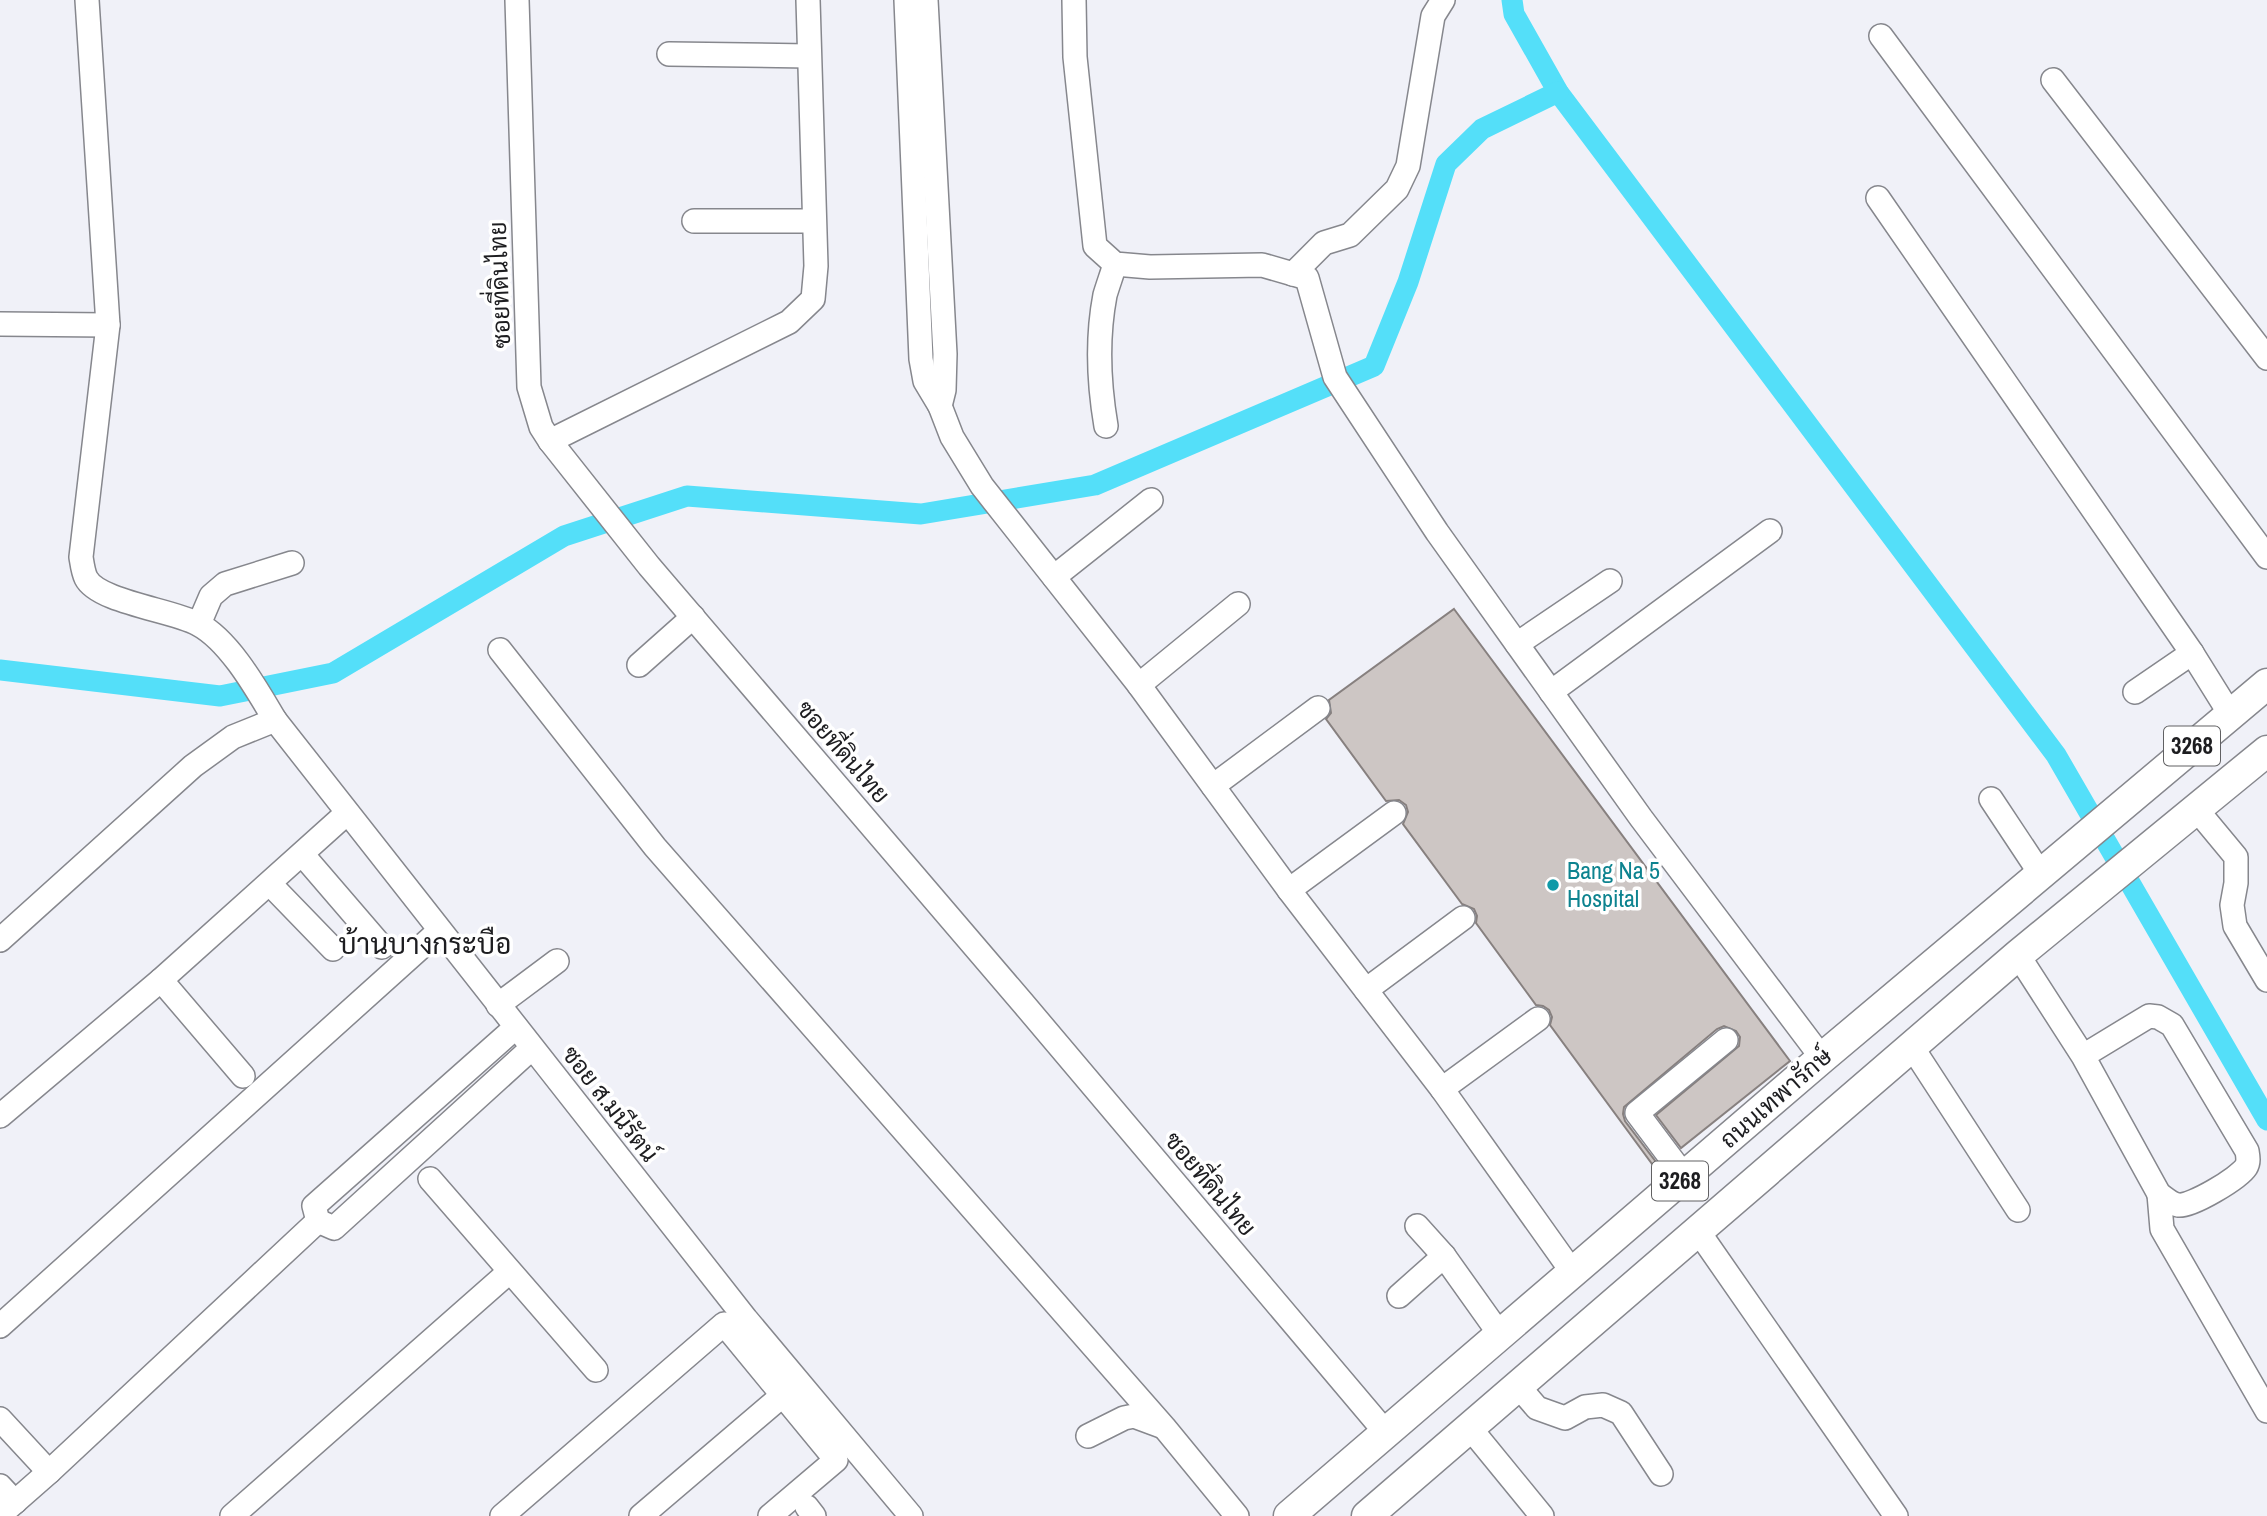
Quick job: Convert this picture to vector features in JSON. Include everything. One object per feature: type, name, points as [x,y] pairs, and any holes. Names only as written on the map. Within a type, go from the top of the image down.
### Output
[{"type":"main road","name":"ถนนเทพารักษ์","points":[[1289,1516],[1822,1058],[2267,684]]},
{"type":"main road","name":"ถนนเทพารักษ์","points":[[1367,1516],[2018,955],[2267,751]]},
{"type":"street","points":[[87,0],[108,325],[81,557],[85,578],[98,592],[199,624],[211,596],[225,584],[292,563]]},
{"type":"street","name":"ซอยที่ดินไทย","points":[[517,0],[529,387],[541,427],[649,566],[1031,1012],[1387,1434]]},
{"type":"street","points":[[550,441],[789,322],[813,299],[816,266],[808,0]]},
{"type":"street","points":[[906,0],[926,214],[945,354],[944,390],[940,406],[952,437],[982,486],[1139,685],[1289,890],[1442,1089],[1573,1273]]},
{"type":"street","points":[[926,0],[926,214]]},
{"type":"street","points":[[1074,0],[1075,57],[1095,246],[1115,264],[1150,267],[1262,265],[1307,278],[1335,377],[1437,532],[1641,818],[1822,1058]]},
{"type":"street","points":[[1293,274],[1324,243],[1350,235],[1397,189],[1408,166],[1433,16],[1443,0]]},
{"type":"street","points":[[1881,36],[2267,557]]},
{"type":"street","points":[[669,54],[809,56]]},
{"type":"street","points":[[2053,80],[2267,358]]},
{"type":"street","points":[[1878,198],[2192,653],[2230,714]]},
{"type":"street","points":[[694,221],[814,220]]},
{"type":"street","points":[[1106,426],[1102,401],[1101,344],[1105,296],[1115,264]]},
{"type":"street","points":[[0,324],[108,325]]},
{"type":"street","points":[[1054,577],[1151,500]]},
{"type":"street","points":[[1551,692],[1770,531]]},
{"type":"street","points":[[1517,644],[1610,581]]},
{"type":"street","points":[[1139,685],[1238,604]]},
{"type":"street","points":[[639,665],[693,617]]},
{"type":"street","name":"ซอย ส.มนีรัตน์","points":[[199,624],[222,643],[236,660],[275,719],[439,931],[746,1319],[911,1516]]},
{"type":"street","points":[[500,650],[655,848],[1164,1427],[1237,1516]]},
{"type":"street","points":[[2135,692],[2192,653]]},
{"type":"street","points":[[1213,786],[1318,708]]},
{"type":"street","points":[[0,940],[193,766],[233,737],[275,719]]},
{"type":"street","points":[[1991,799],[2040,873]]},
{"type":"street","points":[[2197,810],[2236,857],[2236,883],[2232,905],[2235,926],[2267,980]]},
{"type":"street","points":[[0,1116],[161,980],[347,813]]},
{"type":"street","points":[[1289,890],[1394,813]]},
{"type":"street","points":[[302,854],[382,947]]},
{"type":"street","points":[[270,884],[333,949]]},
{"type":"street","points":[[1366,990],[1463,918]]},
{"type":"street","points":[[0,1326],[439,931]]},
{"type":"street","points":[[2018,955],[2083,1056],[2159,1194],[2162,1229],[2267,1411]]},
{"type":"street","points":[[498,1005],[557,961]]},
{"type":"street","points":[[161,980],[243,1076]]},
{"type":"street","points":[[2083,1056],[2149,1016],[2158,1017],[2172,1025],[2247,1151],[2249,1160],[2246,1168],[2188,1205],[2173,1204],[2159,1194]]},
{"type":"street","points":[[1442,1089],[1538,1019]]},
{"type":"street","points":[[318,1221],[314,1206],[516,1027]]},
{"type":"street","points":[[1685,1177],[1637,1113],[1727,1040]]},
{"type":"street","points":[[1912,1047],[2018,1210]]},
{"type":"street","points":[[318,1221],[334,1228],[532,1048]]},
{"type":"street","points":[[430,1179],[596,1370]]},
{"type":"street","points":[[5,1501],[49,1472],[318,1221]]},
{"type":"street","points":[[1417,1226],[1444,1256],[1500,1336]]},
{"type":"street","points":[[1698,1231],[1896,1516]]},
{"type":"street","points":[[1399,1296],[1444,1256]]},
{"type":"street","points":[[232,1516],[509,1272]]},
{"type":"street","points":[[502,1516],[724,1324],[836,1460],[770,1516]]},
{"type":"street","points":[[1519,1387],[1537,1408],[1565,1418],[1585,1407],[1603,1405],[1621,1413],[1661,1474]]},
{"type":"street","points":[[641,1516],[783,1395]]},
{"type":"street","points":[[1088,1436],[1124,1418],[1134,1416],[1164,1427]]},
{"type":"street","points":[[0,1419],[49,1472]]},
{"type":"street","points":[[1470,1428],[1542,1516]]},
{"type":"building","name":"Bang Na 5 Hospital","points":[[1454,609],[1790,1061],[1681,1148],[1656,1115],[1739,1046],[1740,1037],[1736,1031],[1724,1026],[1717,1029],[1624,1107],[1625,1121],[1659,1166],[1655,1168],[1550,1025],[1552,1017],[1549,1010],[1536,1005],[1476,923],[1474,909],[1462,904],[1403,824],[1408,812],[1406,805],[1399,800],[1386,801],[1326,719],[1331,713],[1329,700]]},
{"type":"waterway","points":[[1512,0],[1514,14],[1558,92],[2056,755],[2267,1120]]},
{"type":"waterway","points":[[0,670],[220,696],[333,673],[564,536],[687,496],[921,514],[1095,485],[1374,366],[1408,282],[1446,164],[1482,129],[1558,92]]},
{"type":"place","name":"Bang Na 5 Hospital","points":[[1553,885]]},
{"type":"district","name":"บ้านบางกระบือ","points":[[425,944]]}]
